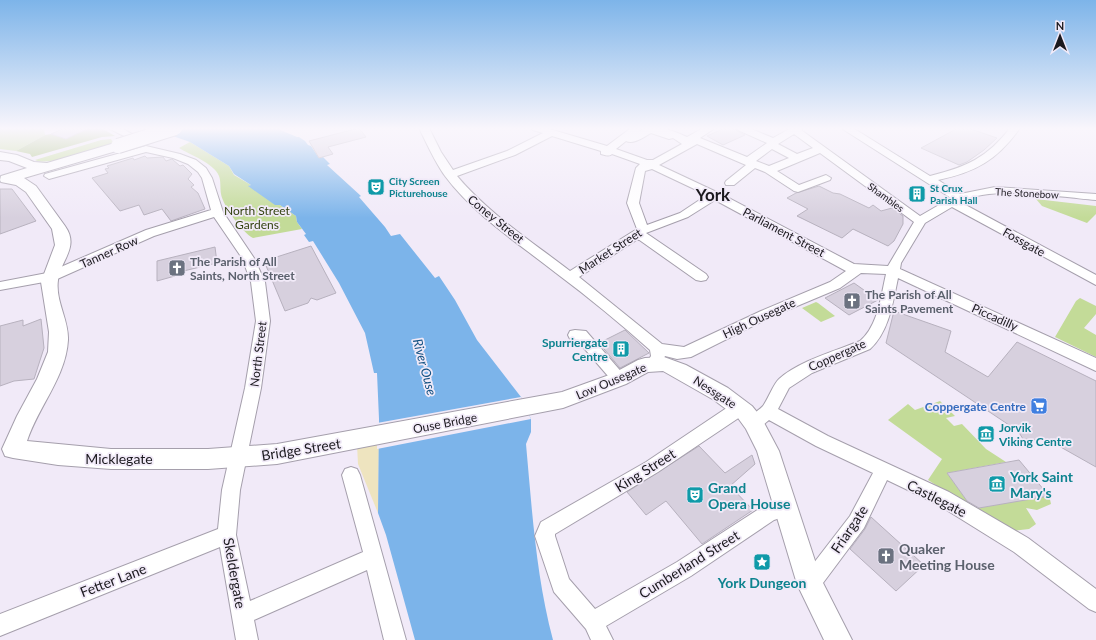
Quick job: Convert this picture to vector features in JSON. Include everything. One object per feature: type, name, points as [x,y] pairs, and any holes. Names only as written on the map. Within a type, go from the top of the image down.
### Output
[{"type":"main road","points":[[6,448],[25,421],[54,365],[58,352],[59,338],[50,287],[50,277],[63,245],[60,229],[27,175],[13,158]]},
{"type":"main road","points":[[2,180],[20,181],[27,175],[79,158]]},
{"type":"main road","points":[[2,180],[15,171],[27,175]]},
{"type":"main road","name":"Low Ousegate","points":[[527,408],[564,400],[619,379],[645,365],[661,359]]},
{"type":"main road","name":"Nessgate","points":[[661,359],[754,414]]},
{"type":"main road","name":"Ouse Bridge","points":[[363,438],[527,408]]},
{"type":"main road","points":[[754,414],[768,451],[810,584],[838,640]]},
{"type":"main road","name":"Bridge Street","points":[[239,458],[277,454],[363,438]]},
{"type":"main road","name":"Micklegate","points":[[6,448],[88,458],[160,458],[198,460],[239,458]]},
{"type":"street","points":[[49,176],[92,158]]},
{"type":"street","name":"North Street","points":[[179,158],[192,162],[202,170],[207,178],[216,212],[248,258],[258,282],[263,321],[253,388],[239,458]]},
{"type":"street","name":"Coney Street","points":[[438,158],[466,196],[479,208],[605,303],[661,359]]},
{"type":"street","points":[[450,175],[498,158]]},
{"type":"street","name":"Parliament Street","points":[[630,158],[715,195],[842,264],[858,270],[892,270]]},
{"type":"street","points":[[659,158],[641,168],[634,195],[633,203],[640,232],[701,277]]},
{"type":"street","points":[[736,158],[769,170],[798,189],[826,178]]},
{"type":"street","points":[[730,183],[757,158]]},
{"type":"street","points":[[769,170],[797,159],[796,158]]},
{"type":"street","name":"Shambles","points":[[832,158],[920,221]]},
{"type":"street","name":"Fossgate","points":[[895,158],[929,179],[956,200],[1096,281]]},
{"type":"street","points":[[929,179],[961,172],[985,161],[988,158]]},
{"type":"street","name":"The Stonebow","points":[[920,221],[956,200],[976,193],[1008,190],[1096,197]]},
{"type":"street","name":"Market Street","points":[[570,277],[640,232],[684,215],[715,195]]},
{"type":"street","name":"Tanner Row","points":[[0,286],[50,277],[150,233],[216,212]]},
{"type":"street","name":"Coppergate","points":[[754,414],[778,396],[783,384],[807,369],[865,345],[872,339],[886,303],[892,270],[910,236],[920,221]]},
{"type":"street","name":"High Ousegate","points":[[661,359],[672,352],[686,353],[766,314],[835,285],[858,270]]},
{"type":"street","name":"Piccadilly","points":[[892,270],[1015,326],[1096,366]]},
{"type":"street","points":[[575,335],[581,335],[619,379]]},
{"type":"street","name":"Castlegate","points":[[754,414],[802,431],[883,471],[943,498],[1021,545],[1096,602]]},
{"type":"street","name":"King Street","points":[[597,631],[561,585],[545,536],[548,528],[652,467],[754,414]]},
{"type":"street","name":"Skeldergate","points":[[239,458],[231,490],[227,535],[247,640]]},
{"type":"street","name":"Friargate","points":[[810,584],[857,522],[883,471]]},
{"type":"street","points":[[351,476],[374,557],[395,640]]},
{"type":"street","name":"Cumberland Street","points":[[597,631],[684,569],[769,513],[786,508]]},
{"type":"street","name":"Fetter Lane","points":[[0,625],[227,535]]},
{"type":"street","points":[[242,615],[374,557]]},
{"type":"green space","points":[[42,158],[67,158],[51,161],[35,160]]},
{"type":"green space","name":"North Street Gardens","points":[[197,158],[216,158],[229,166],[234,175],[251,185],[249,186],[275,204],[280,205],[296,216],[297,222],[302,229],[253,238],[239,225],[225,205],[221,194],[220,178],[216,171]]},
{"type":"green space","points":[[1036,199],[1096,206],[1096,214],[1087,223],[1042,206]]},
{"type":"green space","points":[[1080,298],[1096,306],[1096,314],[1084,328],[1096,335],[1096,357],[1055,337],[1076,301]]},
{"type":"green space","points":[[816,302],[835,316],[821,322],[802,308]]},
{"type":"green space","points":[[940,401],[955,416],[946,418],[954,426],[962,424],[986,449],[1006,462],[947,473],[973,509],[928,480],[942,459],[888,420],[908,404],[915,410]]},
{"type":"green space","points":[[1049,495],[1051,504],[1037,510],[1026,508],[1036,524],[1029,529],[1011,531],[973,509]]},
{"type":"sand","points":[[379,441],[378,513],[358,464],[357,445]]},
{"type":"water","name":"River Ouse","points":[[216,158],[324,158],[330,164],[327,165],[361,196],[359,197],[391,236],[400,234],[435,278],[439,276],[455,300],[477,340],[521,397],[531,419],[531,432],[526,444],[533,518],[542,592],[553,640],[415,640],[386,535],[378,513],[379,419],[377,373],[374,373],[365,333],[339,283],[313,241],[309,242],[304,235],[306,234],[297,222],[296,216],[280,205],[275,205],[248,186],[251,185],[234,174],[229,166]]},
{"type":"pier","points":[[521,397],[531,419],[377,449],[377,423]]},
{"type":"building","points":[[133,158],[134,160],[140,158],[164,158],[166,161],[172,159],[180,166],[183,165],[192,174],[188,179],[194,185],[191,187],[198,193],[205,209],[171,221],[162,209],[144,215],[139,205],[120,211],[92,178],[108,173],[105,169],[109,168],[107,166]]},
{"type":"building","points":[[943,158],[973,158],[959,165]]},
{"type":"building","points":[[819,186],[869,208],[873,205],[881,211],[892,208],[903,216],[903,224],[894,241],[888,246],[853,229],[842,238],[797,216],[808,209],[787,198],[796,193]]},
{"type":"building","points":[[0,189],[12,189],[36,221],[0,234]]},
{"type":"building","points":[[311,246],[336,293],[317,300],[311,298],[308,303],[285,311],[264,261]]},
{"type":"building","name":"The Parish of All Saints, North Street","points":[[215,247],[217,263],[175,273],[175,276],[157,281],[157,261]]},
{"type":"building","name":"The Parish of All Saints Pavement","points":[[854,283],[878,300],[849,315],[825,298]]},
{"type":"building","name":"Coppergate Centre","points":[[894,311],[951,331],[945,352],[988,377],[1017,342],[1096,381],[1096,467],[1050,441],[1023,439],[1018,431],[886,343]]},
{"type":"building","points":[[41,319],[44,348],[34,379],[14,381],[0,386],[0,326],[23,320],[23,326]]},
{"type":"building","name":"Spurriergate Centre","points":[[625,330],[649,353],[620,368],[599,343]]},
{"type":"building","name":"Grand Opera House","points":[[699,446],[725,473],[752,455],[755,464],[730,486],[753,510],[702,544],[666,501],[646,515],[627,492]]},
{"type":"building","name":"York Saint Mary's","points":[[1019,460],[1049,496],[979,508],[967,501],[947,473]]},
{"type":"building","name":"Quaker Meeting House","points":[[871,517],[924,565],[896,591],[850,549],[865,529]]},
{"type":"place","name":"City Screen Picturehouse","points":[[376,187]]},
{"type":"place","name":"St Crux Parish Hall","points":[[917,194]]},
{"type":"place","name":"The Parish of All Saints, North Street","points":[[177,268]]},
{"type":"place","name":"The Parish of All Saints Pavement","points":[[852,301]]},
{"type":"place","name":"Spurriergate Centre","points":[[621,349]]},
{"type":"place","name":"Coppergate Centre","points":[[1039,406]]},
{"type":"place","name":"Jorvik Viking Centre","points":[[986,434]]},
{"type":"place","name":"York Saint Mary's","points":[[997,484]]},
{"type":"place","name":"Grand Opera House","points":[[695,495]]},
{"type":"place","name":"Quaker Meeting House","points":[[886,556]]},
{"type":"place","name":"York Dungeon","points":[[762,562]]},
{"type":"district","name":"York","points":[[713,194]]}]
